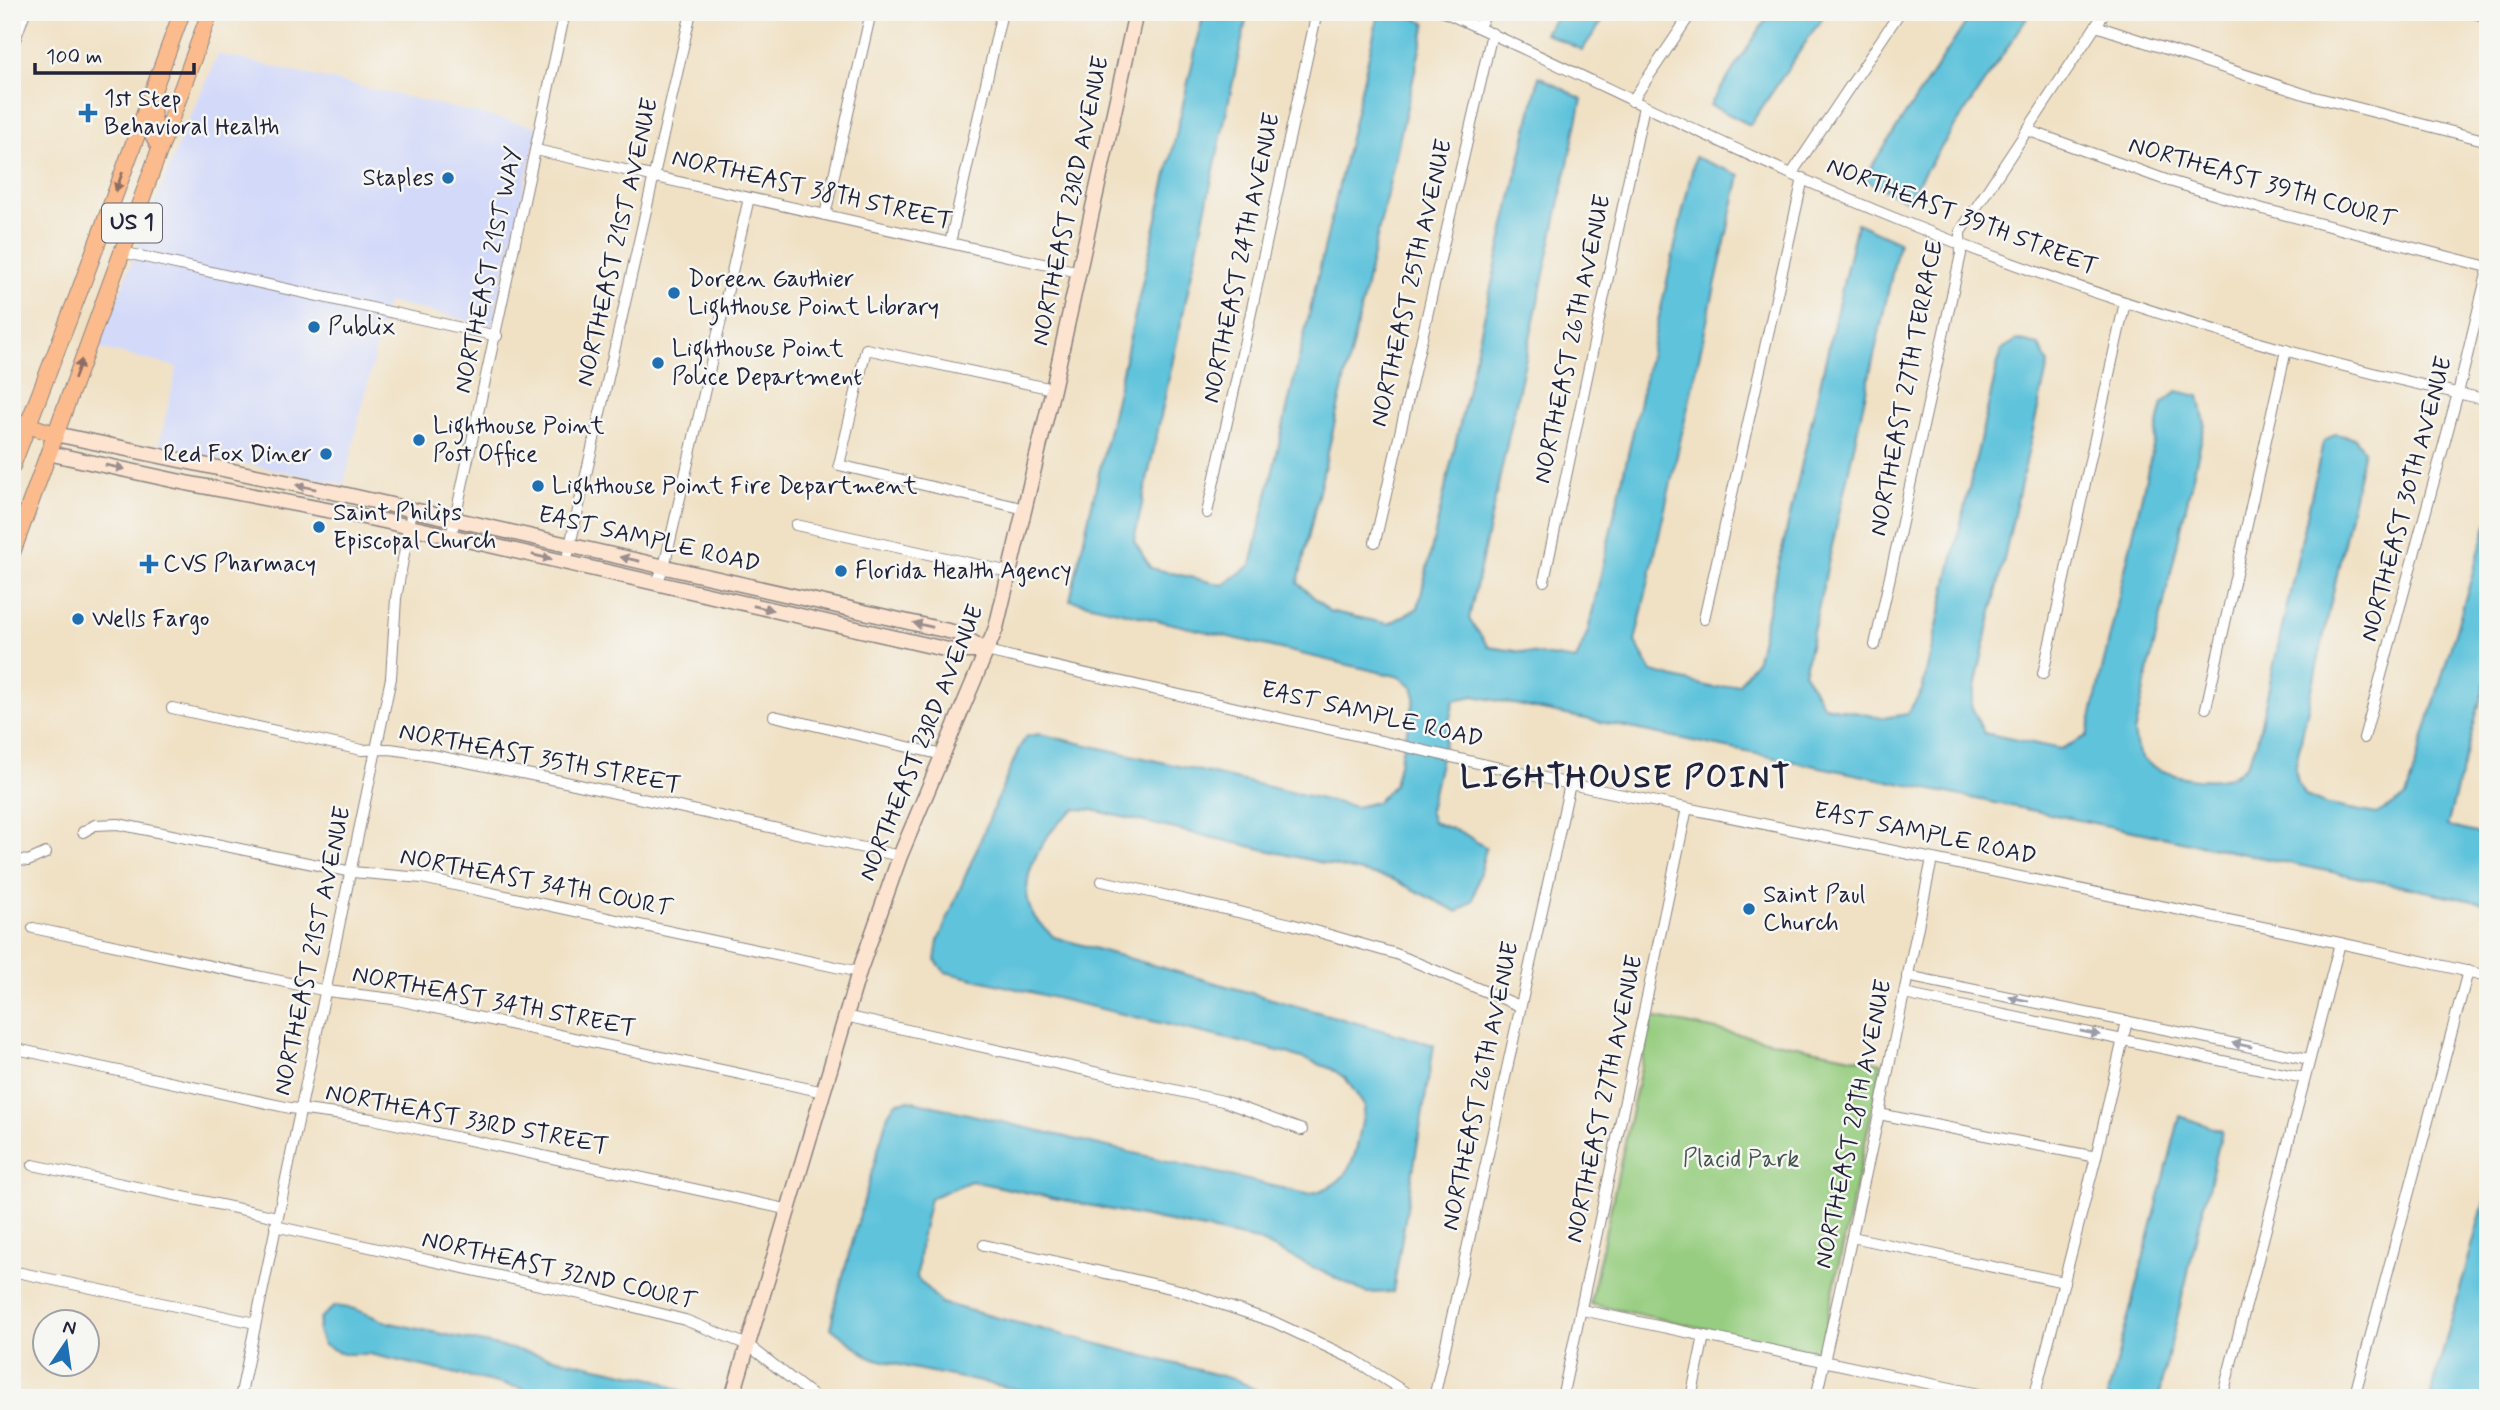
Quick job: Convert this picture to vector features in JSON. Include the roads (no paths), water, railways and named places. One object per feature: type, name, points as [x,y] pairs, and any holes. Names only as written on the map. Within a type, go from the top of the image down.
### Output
[{"type":"main road","name":"US 1","points":[[12,466],[16,445],[29,424],[182,12]]},
{"type":"main road","name":"US 1","points":[[12,553],[210,12]]},
{"type":"main road","points":[[152,95],[153,130],[160,148]]},
{"type":"main road","points":[[131,150],[143,170],[144,191]]},
{"type":"main road","name":"EAST SAMPLE ROAD","points":[[12,420],[55,434]]},
{"type":"main road","name":"EAST SAMPLE ROAD","points":[[16,445],[48,453]]},
{"type":"street","points":[[12,48],[25,12]]},
{"type":"street","name":"NORTHEAST 21ST WAY","points":[[451,537],[565,12]]},
{"type":"street","name":"NORTHEAST 21ST AVENUE","points":[[566,563],[691,12]]},
{"type":"street","points":[[825,215],[871,12]]},
{"type":"street","points":[[950,243],[1002,12]]},
{"type":"street","name":"NORTHEAST 23RD AVENUE","points":[[732,1398],[859,972],[900,856],[996,628],[1053,390],[1136,12]]},
{"type":"street","name":"NORTHEAST 24TH AVENUE","points":[[1207,513],[1317,12]]},
{"type":"street","name":"NORTHEAST 39TH STREET","points":[[1444,12],[1803,178],[1959,243],[2125,302],[2286,350],[2488,400]]},
{"type":"street","points":[[1478,27],[1488,12]]},
{"type":"street","points":[[1632,101],[1692,12]]},
{"type":"street","points":[[1792,173],[1899,12]]},
{"type":"street","name":"NORTHEAST 27TH TERRACE","points":[[1875,645],[1961,254],[1960,232],[2105,12]]},
{"type":"street","points":[[2469,12],[2488,17]]},
{"type":"street","points":[[2096,26],[2307,95],[2488,141]]},
{"type":"street","name":"NORTHEAST 25TH AVENUE","points":[[1376,542],[1492,33]]},
{"type":"street","name":"NORTHEAST 26TH AVENUE","points":[[1544,582],[1644,106]]},
{"type":"street","name":"NORTHEAST 39TH COURT","points":[[2027,130],[2153,175],[2263,209],[2488,268]]},
{"type":"street","name":"NORTHEAST 38TH STREET","points":[[537,150],[1079,272]]},
{"type":"street","points":[[1704,619],[1803,178]]},
{"type":"street","points":[[656,584],[664,567],[749,198]]},
{"type":"street","points":[[121,252],[496,336]]},
{"type":"street","name":"NORTHEAST 30TH AVENUE","points":[[2364,738],[2458,393],[2488,268]]},
{"type":"street","points":[[2043,674],[2125,302]]},
{"type":"street","points":[[1025,509],[839,465],[866,349],[1053,390]]},
{"type":"street","points":[[2206,708],[2286,350]]},
{"type":"street","name":"EAST SAMPLE ROAD","points":[[55,434],[347,495],[957,633],[986,651]]},
{"type":"street","name":"EAST SAMPLE ROAD","points":[[48,453],[187,483],[330,509],[953,651],[986,651],[1570,784],[2488,976]]},
{"type":"street","points":[[330,509],[343,503],[347,495]]},
{"type":"street","name":"NORTHEAST 21ST AVENUE","points":[[240,1396],[393,670],[396,598],[412,510]]},
{"type":"street","points":[[796,525],[1010,572]]},
{"type":"street","points":[[876,634],[880,616]]},
{"type":"street","name":"NORTHEAST 35TH STREET","points":[[172,708],[362,750],[390,749],[471,763],[900,856]]},
{"type":"street","points":[[774,716],[943,755]]},
{"type":"street","name":"NORTHEAST 26TH AVENUE","points":[[1434,1398],[1570,784]]},
{"type":"street","name":"NORTHEAST 27TH AVENUE","points":[[1563,1398],[1687,808]]},
{"type":"street","name":"NORTHEAST 34TH COURT","points":[[83,832],[95,825],[118,824],[352,872],[422,878],[859,972]]},
{"type":"street","points":[[12,859],[28,860],[46,853]]},
{"type":"street","name":"NORTHEAST 28TH AVENUE","points":[[1816,1398],[1932,859]]},
{"type":"street","points":[[1102,881],[1291,924],[1396,954],[1520,1006]]},
{"type":"street","name":"NORTHEAST 34TH STREET","points":[[33,928],[327,991],[393,999],[824,1092]]},
{"type":"street","points":[[2222,1398],[2340,943]]},
{"type":"street","points":[[2354,1398],[2468,971]]},
{"type":"street","points":[[1907,976],[2309,1059]]},
{"type":"street","points":[[1904,994],[2304,1078]]},
{"type":"street","points":[[845,1016],[1223,1101],[1302,1130]]},
{"type":"street","points":[[2034,1398],[2096,1157],[2127,1021]]},
{"type":"street","name":"NORTHEAST 33RD STREET","points":[[12,1048],[302,1109],[386,1122],[790,1210]]},
{"type":"street","points":[[1879,1114],[2096,1157]]},
{"type":"street","name":"NORTHEAST 32ND COURT","points":[[33,1165],[657,1312],[748,1345],[816,1398]]},
{"type":"street","points":[[1852,1237],[2064,1282]]},
{"type":"street","points":[[984,1245],[1179,1290],[1274,1322],[1353,1359],[1414,1398]]},
{"type":"street","points":[[12,1271],[255,1323]]},
{"type":"street","points":[[1582,1310],[1998,1398]]},
{"type":"street","points":[[1691,1398],[1704,1336]]},
{"type":"street","points":[[240,1396],[252,1398]]},
{"type":"water","points":[[1204,12],[1248,12],[1134,541],[1151,568],[1223,585],[1251,565],[1379,12],[1402,12],[1426,23],[1298,583],[1329,611],[1389,624],[1418,608],[1539,76],[1582,99],[1469,619],[1489,647],[1576,660],[1588,631],[1695,157],[1740,175],[1635,642],[1652,672],[1714,688],[1739,684],[1757,659],[1857,223],[1899,242],[1804,673],[1824,706],[1883,718],[1907,714],[1922,690],[2001,350],[2017,340],[2039,345],[2048,364],[1971,705],[1984,733],[2061,749],[2087,736],[2163,403],[2177,391],[2199,396],[2205,424],[2134,733],[2143,759],[2162,771],[2203,779],[2228,777],[2237,773],[2252,755],[2257,741],[2323,443],[2335,434],[2355,438],[2364,450],[2295,768],[2298,783],[2306,796],[2324,804],[2376,814],[2406,797],[2488,522],[2488,671],[2447,826],[2488,836],[2488,904],[1474,696],[1454,700],[1429,811],[1433,822],[1463,833],[1486,848],[1473,900],[1458,912],[1392,879],[1092,810],[1075,809],[1054,829],[1036,855],[1027,885],[1032,913],[1054,937],[1434,1045],[1393,1292],[1366,1293],[1257,1240],[971,1181],[930,1198],[921,1239],[917,1278],[941,1303],[1237,1380],[1271,1398],[1061,1398],[869,1357],[831,1328],[834,1308],[888,1114],[896,1102],[909,1100],[1307,1194],[1336,1183],[1345,1174],[1356,1151],[1365,1107],[1346,1079],[1332,1069],[1287,1053],[945,972],[935,960],[938,941],[1019,748],[1027,736],[1040,734],[1356,807],[1377,802],[1394,785],[1415,697],[1412,686],[1400,677],[1070,600]]},
{"type":"water","points":[[1559,12],[1609,12],[1582,50],[1545,33]]},
{"type":"water","points":[[1771,12],[1826,12],[1750,125],[1710,105]]},
{"type":"water","points":[[1973,12],[2031,12],[1906,200],[1863,179]]},
{"type":"water","points":[[2180,1116],[2222,1131],[2158,1398],[2107,1398]]},
{"type":"water","points":[[2488,1188],[2488,1398],[2430,1398]]},
{"type":"water","points":[[335,1306],[355,1309],[386,1322],[658,1380],[696,1398],[564,1398],[369,1354],[343,1354],[323,1345],[318,1331],[320,1318]]},
{"type":"place","name":"1st Step Behavioral Health","points":[[88,113]]},
{"type":"place","name":"Staples","points":[[448,178]]},
{"type":"place","name":"Doreen Gauthier Lighthouse Point Library","points":[[674,293]]},
{"type":"place","name":"Publix","points":[[314,327]]},
{"type":"place","name":"Lighthouse Point Police Department","points":[[658,363]]},
{"type":"place","name":"Lighthouse Point Post Office","points":[[419,440]]},
{"type":"place","name":"Red Fox Diner","points":[[326,454]]},
{"type":"place","name":"Lighthouse Point Fire Department","points":[[538,486]]},
{"type":"place","name":"Saint Philips Episcopal Church","points":[[319,527]]},
{"type":"place","name":"CVS Pharmacy","points":[[149,564]]},
{"type":"place","name":"Florida Health Agency","points":[[841,571]]},
{"type":"place","name":"Wells Fargo","points":[[78,619]]},
{"type":"place","name":"Saint Paul Church","points":[[1749,909]]},
{"type":"district","name":"LIGHTHOUSE POINT","points":[[1626,778]]},
{"type":"park label","name":"Placid Park","points":[[1741,1159]]}]
